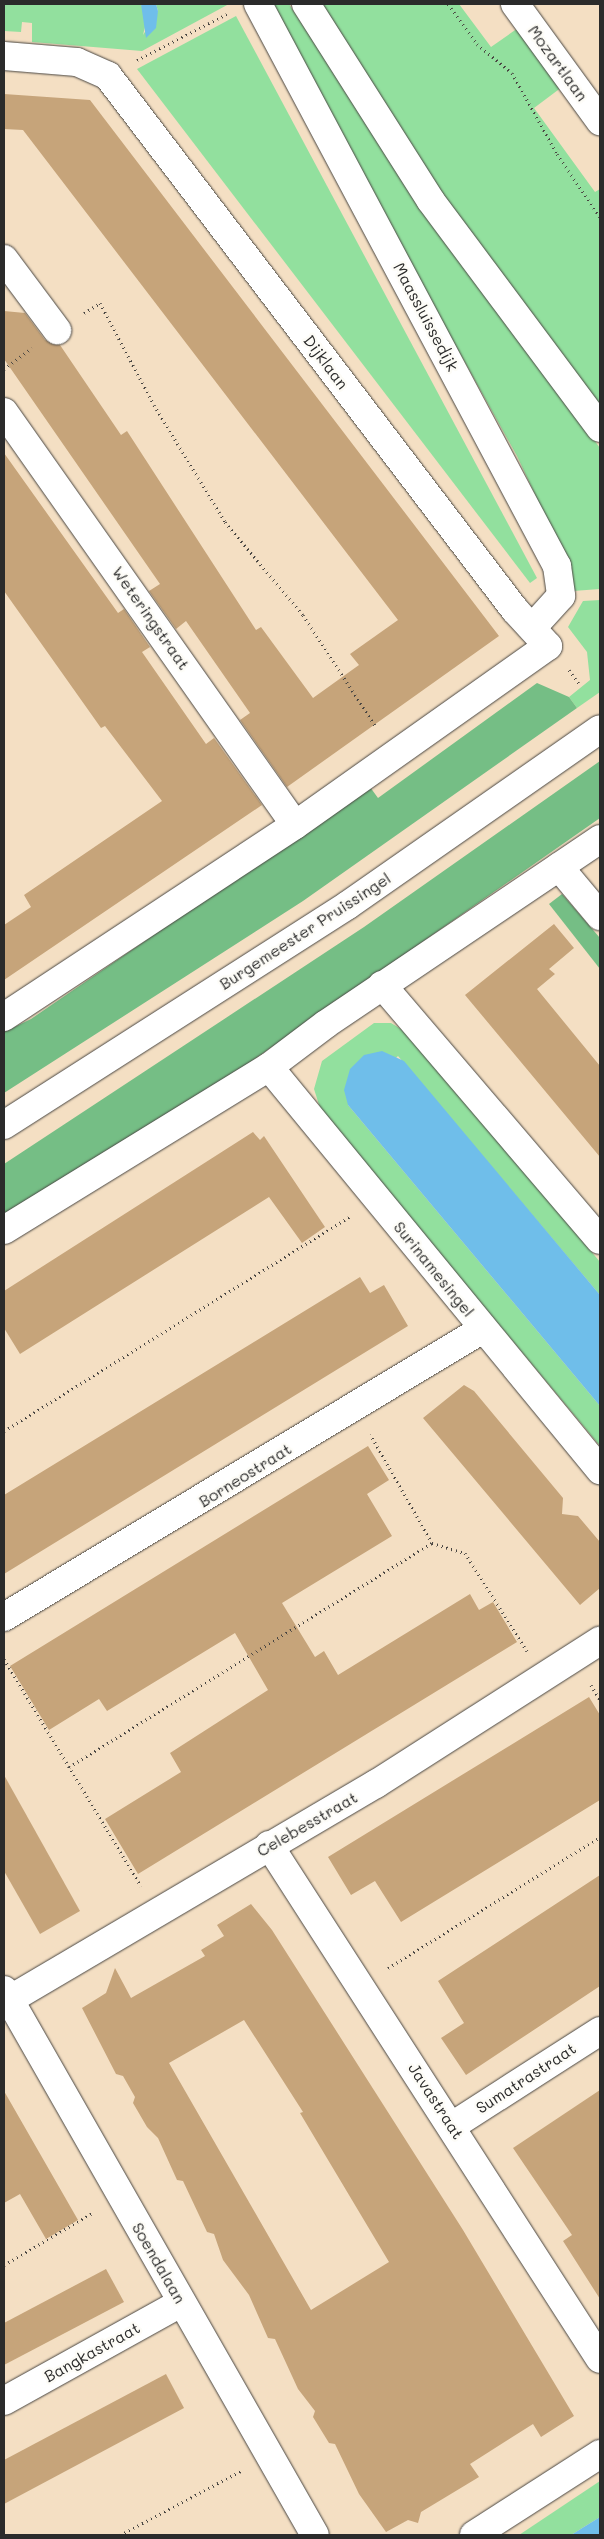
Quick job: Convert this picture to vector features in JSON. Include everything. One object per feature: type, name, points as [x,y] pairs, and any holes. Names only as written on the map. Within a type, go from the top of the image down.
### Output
[{"type":"street","name":"Maassluissedijk","points":[[258,4],[557,566],[561,596],[540,637]]},
{"type":"street","points":[[306,4],[431,201],[600,428]]},
{"type":"street","name":"Mozartlaan","points":[[515,4],[592,90],[600,121]]},
{"type":"street","points":[[4,56],[77,62],[108,76]]},
{"type":"street","name":"Dijklaan","points":[[108,76],[540,637]]},
{"type":"street","points":[[4,259],[57,330]]},
{"type":"street","name":"Weteringstraat","points":[[4,412],[295,825]]},
{"type":"street","points":[[4,1017],[295,825],[389,759],[540,637]]},
{"type":"street","name":"Burgemeester Pruissingel","points":[[4,1125],[348,905],[600,729]]},
{"type":"street","points":[[4,1230],[269,1067],[382,985],[600,838]]},
{"type":"street","points":[[559,867],[600,916]]},
{"type":"street","points":[[382,985],[600,1240]]},
{"type":"street","name":"Surinamesingel","points":[[269,1067],[600,1470]]},
{"type":"street","name":"Borneostraat","points":[[4,1617],[483,1329]]},
{"type":"street","name":"Celebesstraat","points":[[6,1995],[157,1912],[376,1784],[600,1641]]},
{"type":"street","name":"Javastraat","points":[[269,1845],[452,2126],[600,2359]]},
{"type":"street","name":"Soendalaan","points":[[6,1995],[315,2535]]},
{"type":"street","name":"Sumatrastraat","points":[[452,2126],[600,2031]]},
{"type":"street","name":"Bangkastraat","points":[[4,2401],[181,2303]]},
{"type":"street","points":[[474,2535],[600,2454]]},
{"type":"path","points":[[448,4],[477,44],[512,73],[557,154],[600,217]]},
{"type":"path","points":[[108,76],[231,12]]},
{"type":"path","points":[[57,330],[100,303],[154,405],[225,522],[303,615],[380,733],[374,738],[389,759]]},
{"type":"path","points":[[4,1431],[377,1200]]},
{"type":"path","points":[[355,1407],[432,1543],[465,1553],[544,1676]]},
{"type":"path","points":[[69,1767],[432,1543]]},
{"type":"path","points":[[4,1659],[157,1912]]},
{"type":"path","points":[[361,1986],[600,1837]]},
{"type":"path","points":[[4,2265],[121,2197]]},
{"type":"path","points":[[120,2535],[270,2455]]},
{"type":"green space","points":[[4,4],[141,4],[147,19],[143,35],[158,11],[156,4],[229,4],[142,51],[32,42],[32,23],[22,22],[21,32],[4,31]]},
{"type":"green space","points":[[266,4],[289,4],[421,207],[600,448],[600,589],[573,591],[569,567],[517,456]]},
{"type":"green space","points":[[319,4],[459,4],[491,47],[518,28],[562,87],[534,108],[595,192],[600,189],[600,408],[428,174]]},
{"type":"green space","points":[[236,16],[537,578],[530,583],[137,69]]},
{"type":"green space","points":[[600,600],[600,692],[577,708],[569,697],[590,680],[587,652],[568,627],[583,601]]},
{"type":"green space","points":[[537,683],[569,697],[577,708],[303,901],[4,1093],[4,1032],[31,1019],[370,787],[378,798]]},
{"type":"green space","points":[[600,761],[600,818],[209,1091],[4,1222],[4,1164],[364,927]]},
{"type":"green space","points":[[562,894],[600,938],[600,969],[549,904]]},
{"type":"green space","points":[[374,1023],[391,1023],[411,1035],[600,1262],[600,1295],[398,1056],[348,1105],[600,1406],[600,1446],[321,1111],[314,1089],[322,1061]]},
{"type":"green space","points":[[600,2481],[600,2517],[571,2535],[519,2535]]},
{"type":"water","points":[[141,4],[156,4],[158,11],[156,28],[146,38]]},
{"type":"water","points":[[382,1051],[404,1061],[600,1295],[600,1406],[348,1105],[344,1090],[350,1069],[364,1055]]},
{"type":"water","points":[[600,2517],[600,2535],[571,2535]]},
{"type":"building","points":[[4,94],[90,100],[499,636],[287,787],[240,720],[250,713],[186,621],[176,629],[149,591],[160,584],[4,359],[4,311],[25,313],[45,340],[60,345],[121,435],[127,431],[256,630],[261,627],[313,698],[359,665],[350,654],[398,620],[23,130],[4,129]]},
{"type":"building","points":[[4,453],[118,613],[124,609],[150,647],[142,652],[206,744],[214,738],[262,805],[4,980],[4,925],[31,907],[24,895],[162,801],[105,726],[101,728],[4,591]]},
{"type":"building","points":[[554,924],[574,948],[549,969],[555,974],[537,989],[600,1066],[600,1157],[465,995]]},
{"type":"building","points":[[253,1132],[260,1140],[264,1136],[325,1227],[302,1243],[269,1197],[20,1354],[4,1328],[4,1291]]},
{"type":"building","points":[[360,1277],[370,1293],[384,1285],[408,1326],[4,1574],[4,1495]]},
{"type":"building","points":[[464,1385],[474,1391],[563,1498],[562,1514],[578,1516],[600,1542],[600,1588],[580,1605],[423,1418]]},
{"type":"building","points":[[368,1446],[389,1480],[367,1494],[392,1536],[282,1603],[315,1657],[324,1651],[338,1675],[470,1594],[479,1610],[493,1602],[517,1642],[138,1874],[105,1819],[181,1772],[170,1753],[268,1690],[235,1633],[107,1711],[99,1699],[49,1730],[10,1666]]},
{"type":"building","points":[[589,1697],[600,1715],[600,1800],[401,1922],[375,1881],[351,1895],[328,1857]]},
{"type":"building","points":[[4,1775],[80,1911],[40,1934],[4,1871]]},
{"type":"building","points":[[600,1875],[600,1986],[466,2075],[441,2038],[464,2023],[438,1981]]},
{"type":"building","points":[[251,1904],[272,1930],[463,2230],[574,2416],[541,2437],[533,2424],[470,2464],[479,2477],[421,2512],[418,2523],[408,2520],[386,2532],[359,2494],[335,2444],[329,2443],[313,2417],[315,2411],[298,2389],[275,2339],[268,2338],[249,2295],[223,2260],[214,2234],[207,2232],[183,2181],[177,2180],[158,2138],[147,2127],[133,2103],[135,2097],[123,2076],[116,2074],[82,2008],[106,1993],[115,1968],[131,1998],[205,1956],[201,1950],[224,1936],[217,1925]],"holes":[[[244,2020],[303,2112],[300,2113],[389,2262],[311,2310],[169,2063]]]},
{"type":"building","points":[[600,2090],[600,2299],[563,2241],[572,2235],[513,2148]]},
{"type":"building","points":[[4,2091],[78,2220],[46,2239],[20,2194],[4,2203]]},
{"type":"building","points":[[106,2269],[124,2302],[4,2365],[4,2323]]},
{"type":"building","points":[[166,2374],[184,2408],[4,2504],[4,2460]]}]
